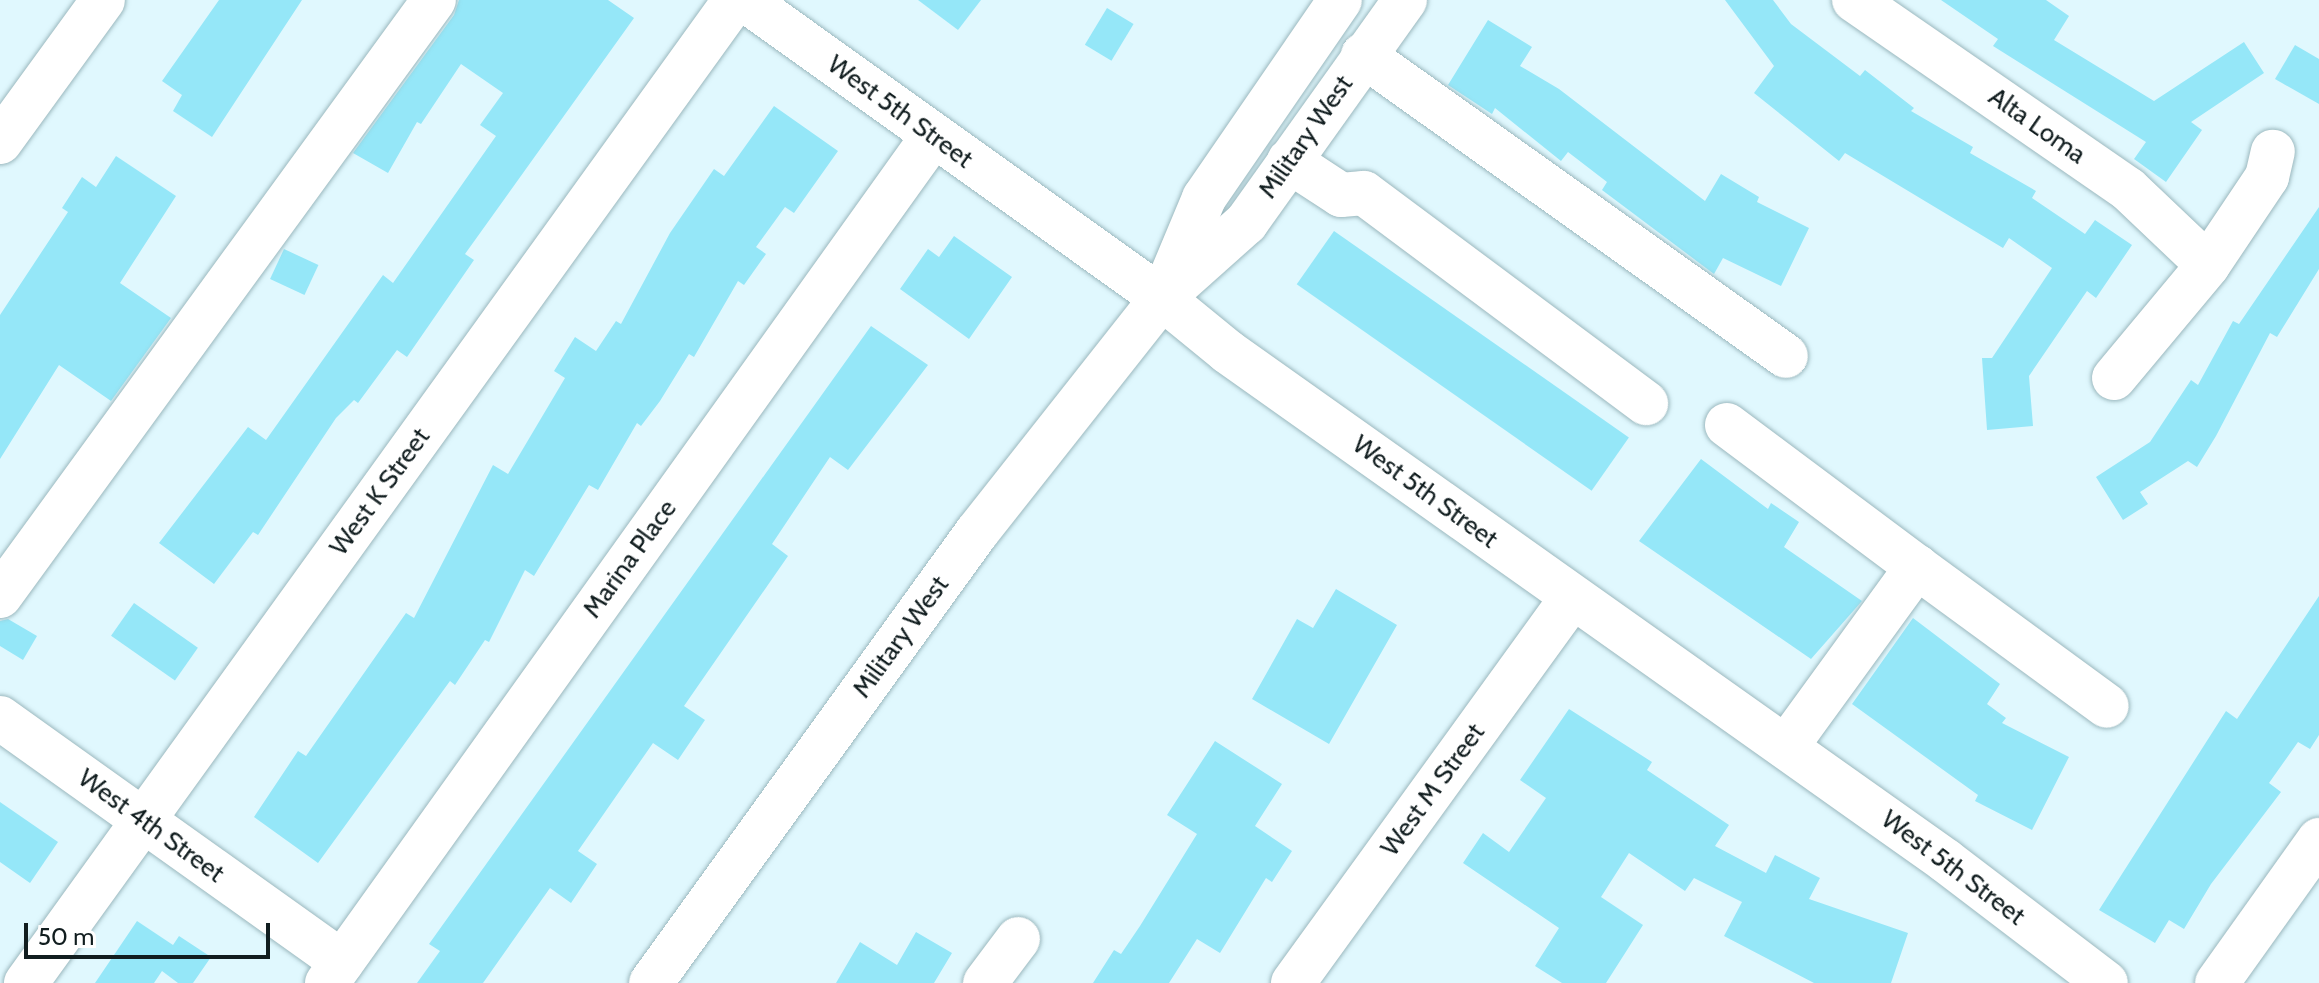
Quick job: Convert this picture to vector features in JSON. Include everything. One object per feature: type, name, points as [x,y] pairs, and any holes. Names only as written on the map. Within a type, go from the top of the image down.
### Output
[{"type":"street","points":[[0,142],[103,0]]},
{"type":"street","name":"West K Street","points":[[26,983],[735,0]]},
{"type":"street","name":"West 5th Street","points":[[745,0],[1162,298],[1228,352],[1786,747],[2106,983]]},
{"type":"street","name":"Military West","points":[[1162,298],[1204,198],[1340,0]]},
{"type":"street","name":"Military West","points":[[651,983],[977,532],[1162,298],[1246,223],[1405,0]]},
{"type":"street","name":"Alta Loma","points":[[1854,0],[2128,189],[2208,265]]},
{"type":"street","points":[[0,596],[418,10]]},
{"type":"street","points":[[1363,55],[1786,356]]},
{"type":"street","name":"Marina Place","points":[[334,972],[933,136]]},
{"type":"street","points":[[2114,378],[2208,265],[2267,177],[2273,152]]},
{"type":"street","points":[[1289,161],[1341,195],[1364,193],[1646,403]]},
{"type":"street","points":[[1727,425],[2107,706]]},
{"type":"street","points":[[1786,747],[1917,567]]},
{"type":"street","name":"West M Street","points":[[1293,983],[1572,598]]},
{"type":"street","name":"West 4th Street","points":[[0,718],[144,820],[334,972]]},
{"type":"street","points":[[2217,983],[2319,840]]},
{"type":"street","points":[[985,983],[1018,939]]},
{"type":"building","points":[[219,0],[302,0],[212,137],[173,111],[182,95],[162,81]]},
{"type":"building","points":[[459,0],[608,0],[634,18],[465,254],[474,260],[407,357],[397,350],[358,403],[354,400],[336,418],[258,535],[253,532],[214,584],[159,543],[248,427],[266,440],[383,275],[393,283],[496,136],[480,125],[503,93],[461,64],[421,124],[417,122],[388,173],[353,153],[454,15]]},
{"type":"building","points":[[918,0],[981,0],[958,30]]},
{"type":"building","points":[[1725,0],[1773,0],[1791,24],[1860,76],[1865,70],[1914,108],[1911,111],[1973,147],[1970,153],[2036,191],[2032,198],[2085,234],[2095,220],[2132,245],[2096,298],[2087,291],[2029,376],[2033,426],[1987,430],[1982,358],[1992,358],[2052,268],[2009,238],[2003,248],[1845,153],[1839,161],[1754,93],[1774,66]]},
{"type":"building","points":[[1941,0],[2046,0],[2069,16],[2054,40],[2154,101],[2244,42],[2264,73],[2191,122],[2202,130],[2166,182],[2134,159],[2146,142],[1993,46],[1998,39]]},
{"type":"building","points":[[1107,8],[1134,24],[1111,61],[1085,45]]},
{"type":"building","points":[[1488,20],[1532,47],[1520,66],[1559,89],[1705,201],[1721,174],[1759,197],[1757,202],[1809,228],[1781,286],[1723,258],[1714,274],[1602,190],[1607,182],[1568,152],[1561,161],[1495,108],[1492,114],[1448,85]]},
{"type":"building","points":[[2295,45],[2319,59],[2319,104],[2275,79]]},
{"type":"building","points":[[774,106],[838,151],[794,213],[785,207],[756,247],[766,254],[744,285],[738,281],[694,357],[689,354],[660,401],[641,426],[637,423],[598,490],[589,485],[534,576],[525,570],[489,642],[485,640],[455,685],[450,681],[318,863],[254,817],[298,751],[306,756],[406,613],[414,618],[493,465],[508,474],[565,378],[554,371],[575,337],[596,351],[616,321],[621,324],[670,233],[714,169],[724,176]]},
{"type":"building","points":[[116,156],[176,196],[120,283],[171,318],[111,401],[59,365],[0,459],[0,315],[68,212],[62,208],[82,177],[96,187]]},
{"type":"building","points":[[2319,207],[2319,269],[2277,337],[2270,333],[2197,467],[2188,461],[2140,492],[2148,504],[2123,520],[2096,477],[2150,442],[2191,380],[2198,385],[2233,321],[2239,324]]},
{"type":"building","points":[[1334,231],[1629,437],[1592,491],[1297,284]]},
{"type":"building","points":[[954,236],[1012,277],[969,339],[900,289],[928,249],[939,257]]},
{"type":"building","points":[[284,249],[318,265],[304,295],[270,279]]},
{"type":"building","points":[[871,326],[928,365],[848,470],[830,457],[772,544],[788,556],[684,706],[705,720],[678,760],[653,743],[578,851],[597,864],[571,903],[550,888],[483,983],[417,983],[440,951],[429,944]]},
{"type":"building","points":[[1701,459],[1768,509],[1771,503],[1799,522],[1784,547],[1862,601],[1811,659],[1639,541]]},
{"type":"building","points":[[1336,589],[1397,625],[1329,744],[1252,699],[1297,619],[1313,628]]},
{"type":"building","points":[[2319,596],[2319,735],[2310,749],[2298,742],[2269,783],[2281,792],[2211,884],[2184,929],[2169,920],[2155,943],[2099,910],[2226,711],[2237,719]]},
{"type":"building","points":[[134,603],[198,648],[175,681],[111,636]]},
{"type":"building","points":[[1913,618],[2000,684],[1987,704],[2006,718],[2002,723],[2069,757],[2032,830],[1975,801],[1978,795],[1852,704]]},
{"type":"building","points":[[8,619],[37,636],[23,660],[0,646],[0,621]]},
{"type":"building","points":[[1569,709],[1652,762],[1647,770],[1729,825],[1715,846],[1766,873],[1775,855],[1820,878],[1809,899],[1908,933],[1891,983],[1814,983],[1724,936],[1742,902],[1694,878],[1685,891],[1629,853],[1601,897],[1643,925],[1606,983],[1562,983],[1535,966],[1559,928],[1463,863],[1483,833],[1509,852],[1546,798],[1520,780]]},
{"type":"building","points":[[1215,741],[1282,784],[1255,826],[1292,851],[1272,882],[1266,878],[1220,953],[1197,939],[1169,983],[1093,983],[1114,950],[1121,954],[1197,834],[1167,815]]},
{"type":"building","points":[[0,802],[58,842],[30,883],[0,862]]},
{"type":"building","points":[[137,921],[173,945],[179,936],[211,957],[193,983],[178,983],[162,971],[154,983],[95,983]]},
{"type":"building","points":[[916,932],[952,953],[934,983],[836,983],[860,942],[897,965]]}]
